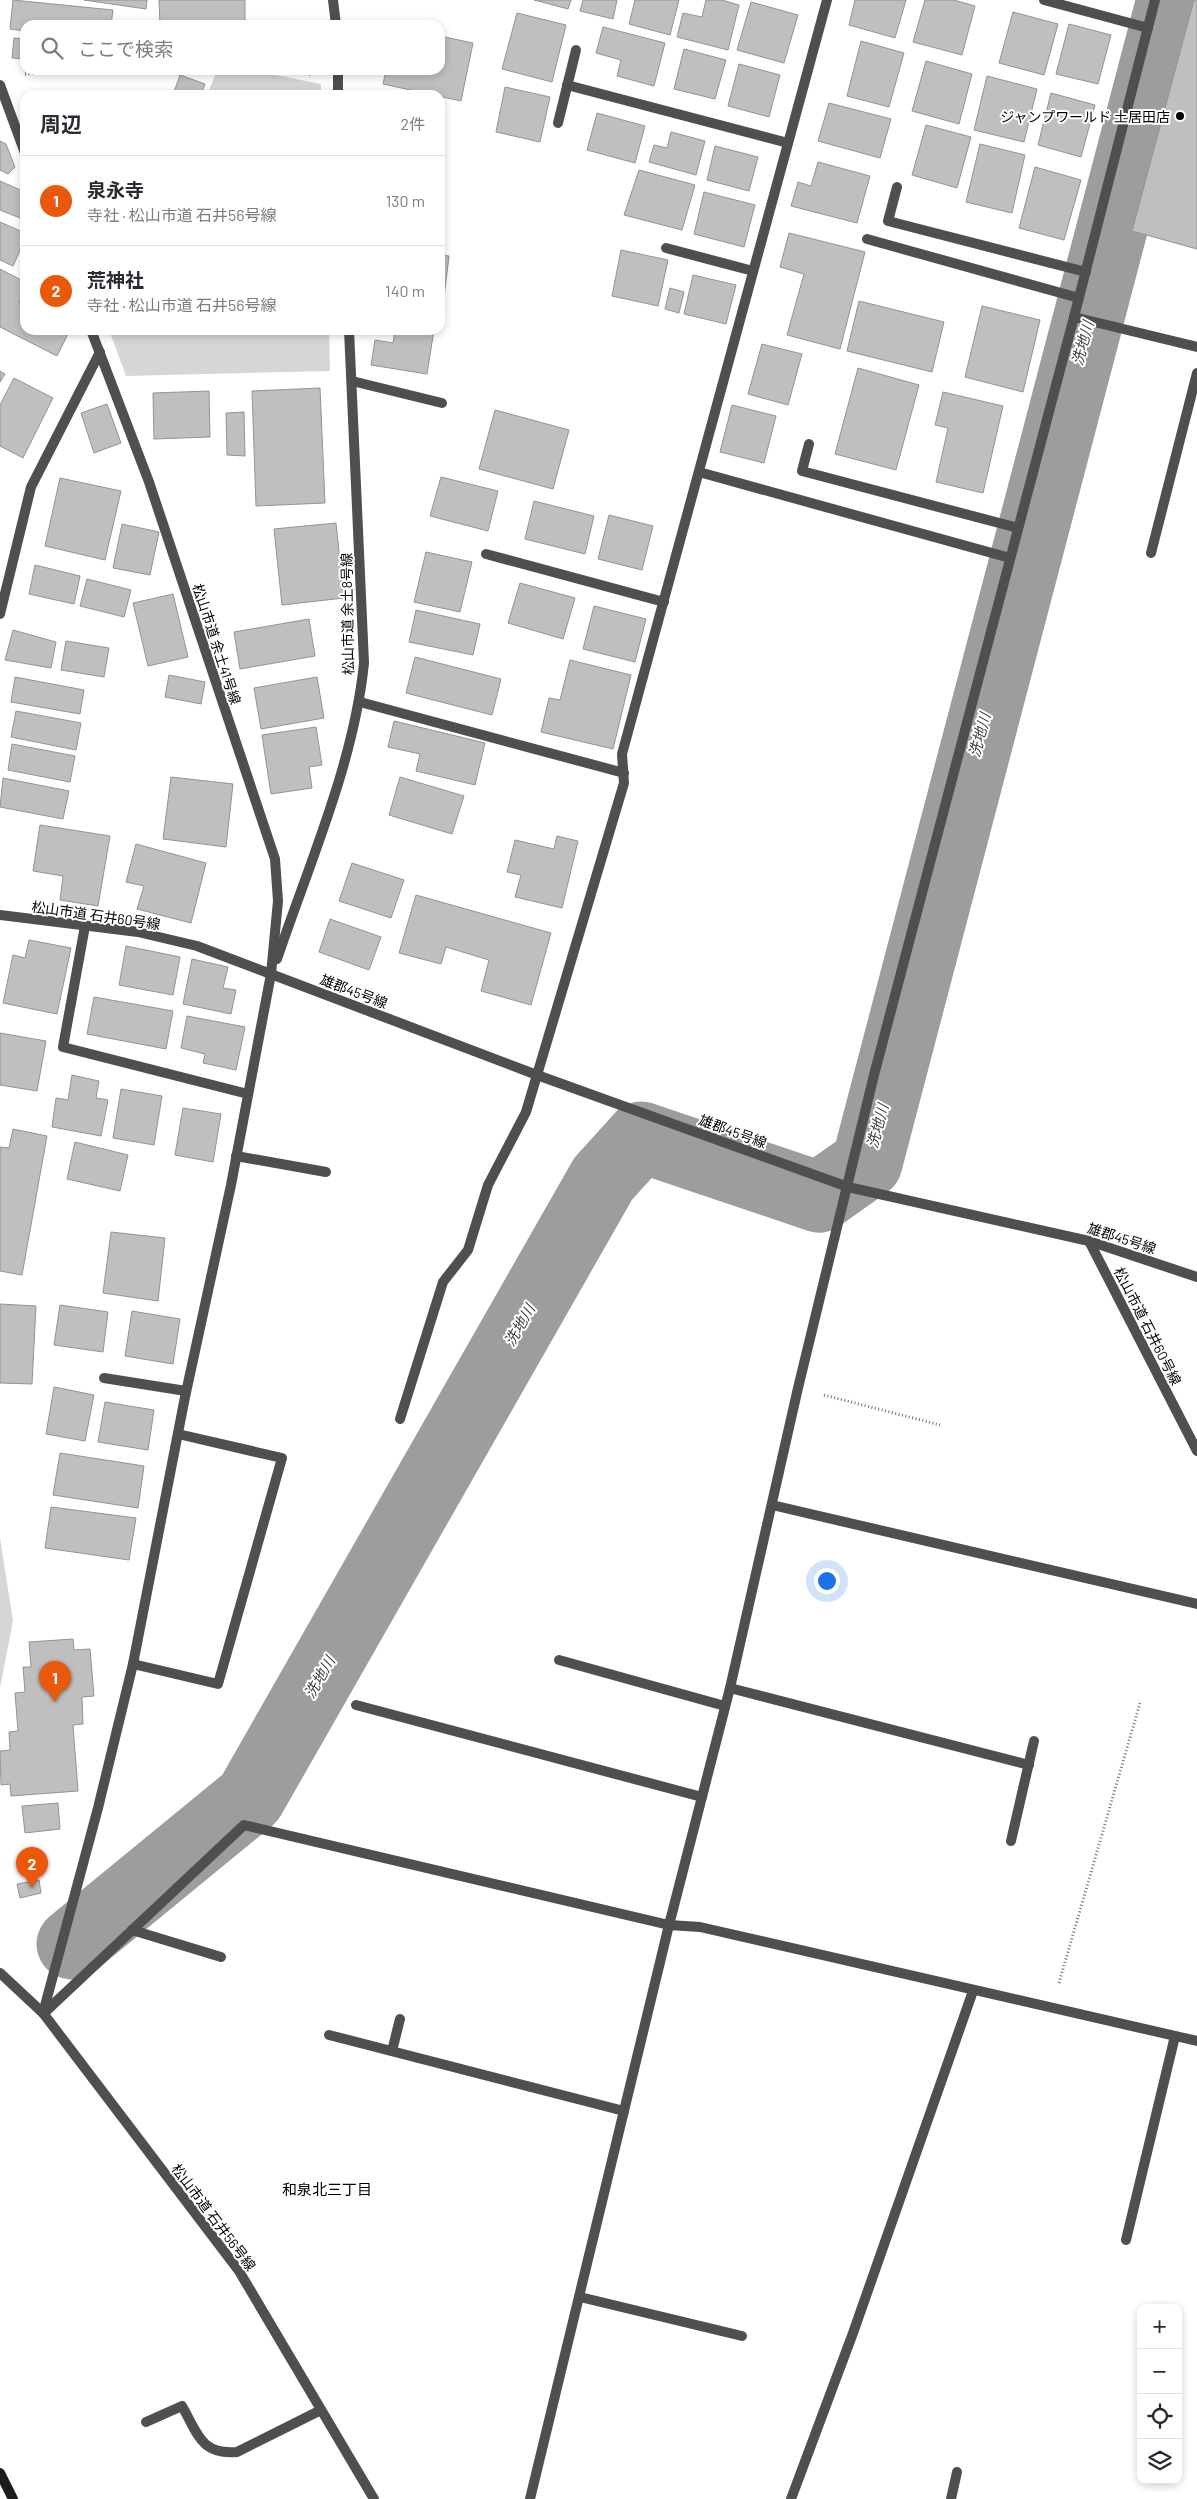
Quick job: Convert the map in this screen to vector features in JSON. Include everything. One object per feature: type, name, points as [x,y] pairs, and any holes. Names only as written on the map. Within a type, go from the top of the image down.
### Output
[{"type":"street","points":[[334,0],[336,20]]},
{"type":"street","points":[[400,1419],[442,1282],[468,1250],[488,1185],[526,1112],[624,784],[622,754],[827,0]]},
{"type":"street","points":[[1044,0],[1148,28]]},
{"type":"street","points":[[530,2499],[669,1925],[730,1688],[798,1388],[874,1075],[1156,0]]},
{"type":"street","points":[[558,123],[576,50]]},
{"type":"street","points":[[338,75],[338,90]]},
{"type":"street","points":[[0,85],[20,139]]},
{"type":"street","points":[[567,85],[788,143]]},
{"type":"street","points":[[897,187],[888,221],[1086,272]]},
{"type":"street","points":[[867,239],[1079,298]]},
{"type":"street","points":[[666,248],[753,271]]},
{"type":"street","points":[[1074,316],[1197,347]]},
{"type":"street","name":"松山市道 余土41号線","points":[[93,335],[149,482],[275,859],[278,901],[271,974]]},
{"type":"street","name":"松山市道 余土8号線","points":[[271,974],[347,752],[360,702],[364,663],[349,335]]},
{"type":"street","points":[[0,614],[31,487],[100,352]]},
{"type":"street","points":[[1151,553],[1197,373]]},
{"type":"street","points":[[352,381],[442,402]]},
{"type":"street","points":[[809,444],[802,471],[1018,528]]},
{"type":"street","points":[[699,472],[1010,558]]},
{"type":"street","points":[[486,554],[664,602]]},
{"type":"street","points":[[360,702],[624,773]]},
{"type":"street","name":"松山市道 石井60号線","points":[[0,915],[138,932],[197,946],[271,974]]},
{"type":"street","points":[[85,926],[63,1047],[248,1094]]},
{"type":"street","points":[[43,2013],[98,1808],[133,1664],[186,1391],[236,1156],[271,974]]},
{"type":"street","name":"雄郡45号線","points":[[271,974],[537,1075],[848,1187],[1089,1241],[1197,1277]]},
{"type":"street","points":[[236,1156],[326,1172]]},
{"type":"street","name":"松山市道 石井60号線","points":[[1089,1241],[1197,1451]]},
{"type":"street","points":[[104,1378],[186,1391]]},
{"type":"street","points":[[133,1664],[218,1684],[282,1458],[178,1434]]},
{"type":"street","points":[[772,1505],[1197,1604]]},
{"type":"street","points":[[559,1660],[725,1706]]},
{"type":"street","points":[[730,1688],[1029,1765]]},
{"type":"street","points":[[356,1705],[702,1797]]},
{"type":"street","points":[[1011,1841],[1034,1741]]},
{"type":"street","points":[[43,2013],[244,1825],[669,1925],[700,1927],[1197,2041]]},
{"type":"street","points":[[132,1930],[221,1957]]},
{"type":"street","name":"松山市道 石井56号線","points":[[0,1974],[43,2013],[239,2271],[374,2499]]},
{"type":"street","points":[[791,2499],[853,2333],[973,1991]]},
{"type":"street","points":[[392,2051],[400,2018]]},
{"type":"street","points":[[329,2035],[624,2111]]},
{"type":"street","points":[[1126,2240],[1175,2036]]},
{"type":"street","points":[[580,2297],[742,2336]]},
{"type":"street","points":[[146,2422],[182,2406],[200,2439],[211,2450],[222,2453],[238,2452],[321,2410]]},
{"type":"street","points":[[0,2472],[13,2499]]},
{"type":"street","points":[[951,2499],[957,2472]]},
{"type":"path","points":[[798,1388],[940,1425]]},
{"type":"path","points":[[1052,2008],[1140,1703]]},
{"type":"shaded area","points":[[215,75],[275,75],[321,84],[321,90],[209,90]]},
{"type":"shaded area","points":[[111,335],[329,335],[330,371],[126,376]]},
{"type":"shaded area","points":[[0,1538],[13,1621],[0,1688]]},
{"type":"building","points":[[13,0],[113,10],[112,20],[20,20],[20,30],[10,29]]},
{"type":"building","points":[[84,0],[147,0],[146,9]]},
{"type":"building","points":[[159,0],[245,0],[245,20],[160,20]]},
{"type":"building","points":[[534,0],[571,0],[568,9]]},
{"type":"building","points":[[583,0],[617,0],[613,19],[580,11]]},
{"type":"building","points":[[635,0],[679,0],[670,35],[629,24]]},
{"type":"building","points":[[706,0],[722,0],[739,5],[728,50],[677,37],[683,13],[702,17]]},
{"type":"building","points":[[855,0],[906,0],[895,38],[849,25]]},
{"type":"building","points":[[925,0],[954,0],[975,6],[962,55],[913,42]]},
{"type":"building","name":"ジャンプワールド 土居田店","points":[[1194,0],[1197,0],[1197,249],[1132,231]]},
{"type":"building","points":[[751,2],[798,15],[784,63],[737,50]]},
{"type":"building","points":[[1013,12],[1058,24],[1044,75],[999,63]]},
{"type":"building","points":[[517,13],[566,25],[552,82],[502,69]]},
{"type":"building","points":[[1069,24],[1111,35],[1098,84],[1056,74]]},
{"type":"building","points":[[603,27],[665,43],[654,86],[617,76],[621,60],[596,53]]},
{"type":"building","points":[[445,37],[473,43],[461,101],[445,98],[445,90],[411,90],[383,84],[385,75],[445,75]]},
{"type":"building","points":[[14,38],[20,39],[20,59],[12,58]]},
{"type":"building","points":[[861,41],[904,53],[889,107],[847,96]]},
{"type":"building","points":[[684,49],[726,60],[715,99],[674,89]]},
{"type":"building","points":[[926,61],[972,74],[959,124],[912,111]]},
{"type":"building","points":[[739,64],[780,75],[769,117],[728,106]]},
{"type":"building","points":[[180,75],[205,84],[203,90],[175,90]]},
{"type":"building","points":[[987,76],[1037,89],[1024,142],[974,130]]},
{"type":"building","points":[[505,87],[550,97],[540,142],[496,132]]},
{"type":"building","points":[[1051,93],[1095,105],[1081,157],[1038,145]]},
{"type":"building","points":[[829,103],[891,119],[880,158],[818,141]]},
{"type":"building","points":[[597,113],[645,126],[635,163],[587,150]]},
{"type":"building","points":[[926,125],[971,137],[957,188],[912,175]]},
{"type":"building","points":[[671,132],[705,141],[696,175],[649,162],[654,145],[667,148]]},
{"type":"building","points":[[0,141],[6,144],[15,167],[8,174],[0,170]]},
{"type":"building","points":[[980,144],[1025,155],[1012,213],[966,202]]},
{"type":"building","points":[[715,146],[758,157],[749,191],[707,180]]},
{"type":"building","points":[[818,162],[870,176],[857,223],[791,206],[798,182],[811,186]]},
{"type":"building","points":[[1035,167],[1081,180],[1064,240],[1019,228]]},
{"type":"building","points":[[639,170],[695,185],[682,230],[624,215]]},
{"type":"building","points":[[0,181],[20,190],[20,218],[0,210]]},
{"type":"building","points":[[704,192],[755,205],[744,247],[694,234]]},
{"type":"building","points":[[0,222],[20,231],[20,251],[13,266],[0,260]]},
{"type":"building","points":[[789,233],[865,252],[840,349],[787,335],[804,274],[780,267]]},
{"type":"building","points":[[621,250],[668,260],[658,306],[612,296]]},
{"type":"building","points":[[445,256],[449,256],[445,289]]},
{"type":"building","points":[[0,269],[20,279],[20,335],[68,335],[57,356],[0,327]]},
{"type":"building","points":[[693,275],[736,285],[726,324],[684,314]]},
{"type":"building","points":[[670,288],[684,292],[679,313],[665,309]]},
{"type":"building","points":[[859,301],[944,322],[932,372],[847,351]]},
{"type":"building","points":[[982,306],[1040,320],[1023,392],[965,377]]},
{"type":"building","points":[[394,335],[433,335],[427,374],[371,365],[375,340],[393,343]]},
{"type":"building","points":[[762,344],[802,354],[788,405],[748,394]]},
{"type":"building","points":[[858,368],[919,385],[896,470],[835,454]]},
{"type":"building","points":[[0,371],[5,374],[0,382]]},
{"type":"building","points":[[14,378],[53,398],[23,458],[0,446],[0,405]]},
{"type":"building","points":[[320,388],[325,503],[256,506],[252,391]]},
{"type":"building","points":[[209,391],[210,437],[154,439],[153,393]]},
{"type":"building","points":[[943,392],[1003,406],[983,493],[936,482],[948,428],[935,425]]},
{"type":"building","points":[[107,404],[121,443],[94,453],[81,413]]},
{"type":"building","points":[[732,405],[776,416],[764,463],[720,452]]},
{"type":"building","points":[[495,410],[569,430],[553,489],[479,469]]},
{"type":"building","points":[[244,412],[245,456],[227,455],[226,413]]},
{"type":"building","points":[[441,477],[498,491],[488,531],[430,516]]},
{"type":"building","points":[[60,478],[121,491],[105,560],[45,546]]},
{"type":"building","points":[[534,501],[594,516],[585,554],[525,539]]},
{"type":"building","points":[[609,515],[653,526],[642,570],[598,559]]},
{"type":"building","points":[[336,523],[344,598],[282,605],[274,529]]},
{"type":"building","points":[[122,524],[159,532],[150,575],[113,568]]},
{"type":"building","points":[[426,552],[472,562],[460,612],[414,602]]},
{"type":"building","points":[[35,565],[80,576],[74,604],[29,594]]},
{"type":"building","points":[[87,579],[131,590],[124,617],[80,606]]},
{"type":"building","points":[[520,583],[575,598],[563,639],[508,623]]},
{"type":"building","points":[[173,594],[188,657],[148,666],[133,603]]},
{"type":"building","points":[[594,606],[646,619],[635,662],[583,649]]},
{"type":"building","points":[[416,610],[480,624],[473,655],[409,642]]},
{"type":"building","points":[[309,619],[315,656],[240,669],[234,632]]},
{"type":"building","points":[[13,630],[56,642],[51,668],[5,660]]},
{"type":"building","points":[[66,641],[109,648],[104,677],[61,670]]},
{"type":"building","points":[[415,657],[501,679],[492,715],[406,693]]},
{"type":"building","points":[[570,660],[631,675],[613,749],[541,732],[549,698],[560,700]]},
{"type":"building","points":[[169,675],[205,682],[201,704],[165,697]]},
{"type":"building","points":[[15,677],[84,690],[80,714],[11,702]]},
{"type":"building","points":[[317,677],[324,718],[261,729],[254,688]]},
{"type":"building","points":[[16,711],[81,723],[76,750],[11,737]]},
{"type":"building","points":[[394,721],[485,743],[475,785],[416,771],[420,754],[388,747]]},
{"type":"building","points":[[316,727],[322,765],[309,767],[312,788],[271,794],[262,735]]},
{"type":"building","points":[[12,744],[75,756],[70,782],[8,770]]},
{"type":"building","points":[[171,777],[233,784],[226,847],[163,839]]},
{"type":"building","points":[[400,777],[464,796],[452,834],[389,815]]},
{"type":"building","points":[[3,778],[69,791],[63,819],[0,807]]},
{"type":"building","points":[[40,825],[110,836],[98,906],[60,900],[63,876],[33,871]]},
{"type":"building","points":[[557,836],[578,841],[562,908],[515,897],[521,875],[507,872],[515,840],[554,849]]},
{"type":"building","points":[[136,844],[206,863],[191,923],[137,909],[144,886],[126,882]]},
{"type":"building","points":[[352,863],[404,880],[391,918],[339,901]]},
{"type":"building","points":[[416,895],[551,933],[531,1005],[481,991],[489,960],[446,947],[441,964],[399,953]]},
{"type":"building","points":[[330,919],[381,937],[369,970],[319,952]]},
{"type":"building","points":[[29,940],[71,948],[57,1014],[3,1003],[13,955],[25,958]]},
{"type":"building","points":[[126,946],[180,957],[173,995],[119,985]]},
{"type":"building","points":[[192,959],[228,967],[223,988],[236,990],[231,1014],[183,1004]]},
{"type":"building","points":[[94,997],[173,1011],[166,1049],[87,1034]]},
{"type":"building","points":[[187,1016],[245,1027],[236,1070],[203,1063],[205,1054],[181,1048]]},
{"type":"building","points":[[0,1033],[46,1041],[37,1091],[0,1085]]},
{"type":"building","points":[[72,1075],[99,1081],[96,1098],[108,1100],[101,1136],[52,1127],[56,1098],[68,1100]]},
{"type":"building","points":[[121,1089],[162,1096],[154,1145],[113,1138]]},
{"type":"building","points":[[183,1108],[221,1114],[213,1162],[175,1155]]},
{"type":"building","points":[[13,1129],[47,1136],[22,1275],[0,1271],[0,1147],[9,1148]]},
{"type":"building","points":[[75,1142],[128,1155],[120,1191],[67,1179]]},
{"type":"building","points":[[111,1232],[165,1238],[158,1301],[103,1293]]},
{"type":"building","points":[[0,1304],[36,1306],[32,1384],[0,1383]]},
{"type":"building","points":[[60,1305],[108,1312],[103,1352],[54,1345]]},
{"type":"building","points":[[132,1311],[180,1319],[173,1364],[125,1356]]},
{"type":"building","points":[[54,1387],[94,1395],[85,1441],[46,1434]]},
{"type":"building","points":[[105,1402],[154,1410],[148,1450],[98,1442]]},
{"type":"building","points":[[60,1453],[144,1466],[138,1508],[53,1495]]},
{"type":"building","points":[[51,1507],[136,1518],[129,1560],[45,1548]]},
{"type":"building","points":[[73,1639],[74,1650],[90,1649],[94,1696],[82,1697],[83,1724],[73,1725],[78,1791],[11,1796],[10,1784],[1,1785],[0,1751],[10,1750],[9,1732],[18,1731],[15,1693],[25,1692],[23,1667],[31,1667],[29,1642]]},
{"type":"building","points":[[58,1803],[60,1829],[25,1833],[22,1806]]},
{"type":"building","points":[[39,1880],[41,1893],[20,1898],[17,1884]]},
{"type":"waterway","name":"洗地川","points":[[72,1944],[250,1798],[603,1179],[641,1137],[819,1197],[867,1163],[1172,0]]},
{"type":"place","name":"ジャンプワールド 土居田店","points":[[1180,116]]},
{"type":"place","name":"泉永寺","points":[[55,1702]]},
{"type":"place","name":"荒神社","points":[[32,1888]]},
{"type":"district","name":"和泉北三丁目","points":[[327,2189]]}]
